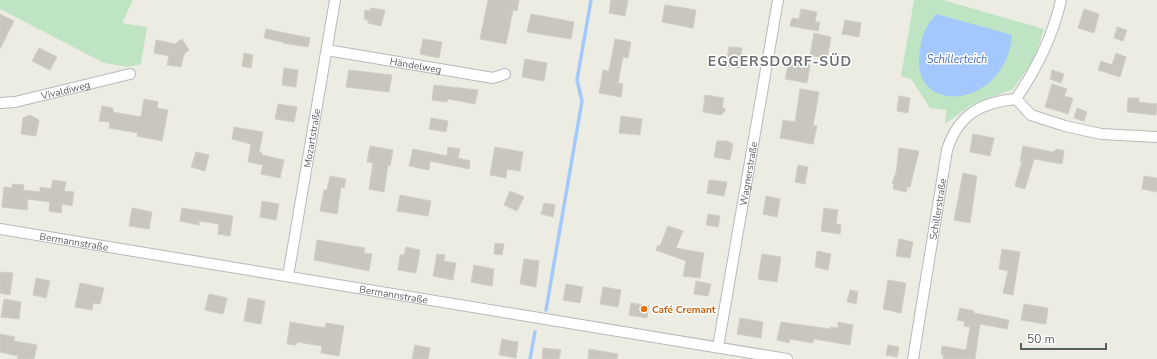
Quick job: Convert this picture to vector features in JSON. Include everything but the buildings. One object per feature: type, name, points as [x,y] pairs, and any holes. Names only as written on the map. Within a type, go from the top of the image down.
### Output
[{"type":"street","name":"Mozartstraße","points":[[288,276],[335,0]]},
{"type":"street","name":"Wagnerstraße","points":[[718,347],[778,0]]},
{"type":"street","points":[[1061,0],[1053,29],[1040,62],[1016,99],[1031,115],[1065,126],[1100,134],[1157,137]]},
{"type":"street","name":"Händelweg","points":[[327,50],[493,78],[505,74]]},
{"type":"street","name":"Vivaldiweg","points":[[0,103],[15,102],[130,74]]},
{"type":"street","name":"Schillerstraße","points":[[913,359],[947,150],[951,137],[961,122],[977,110],[1006,100],[1016,99]]},
{"type":"street","name":"Bermannstraße","points":[[0,229],[787,359]]},
{"type":"green space","points":[[0,0],[133,0],[122,23],[147,27],[141,64],[128,67],[104,63],[0,9]]},
{"type":"green space","points":[[914,0],[943,0],[1044,29],[1034,60],[1013,89],[971,105],[945,124],[946,110],[930,108],[911,79],[901,76]]},
{"type":"water","name":"Schillerteich","points":[[936,14],[1012,35],[1006,60],[993,79],[977,91],[959,96],[942,95],[928,87],[920,72],[920,50],[922,39],[925,30]]},
{"type":"waterway","points":[[546,310],[582,101],[577,80],[591,0]]},
{"type":"waterway","points":[[530,359],[535,332]]},
{"type":"place","name":"Café Cremant","points":[[644,309]]},
{"type":"district","name":"EGGERSDORF-SÜD","points":[[780,61]]}]
